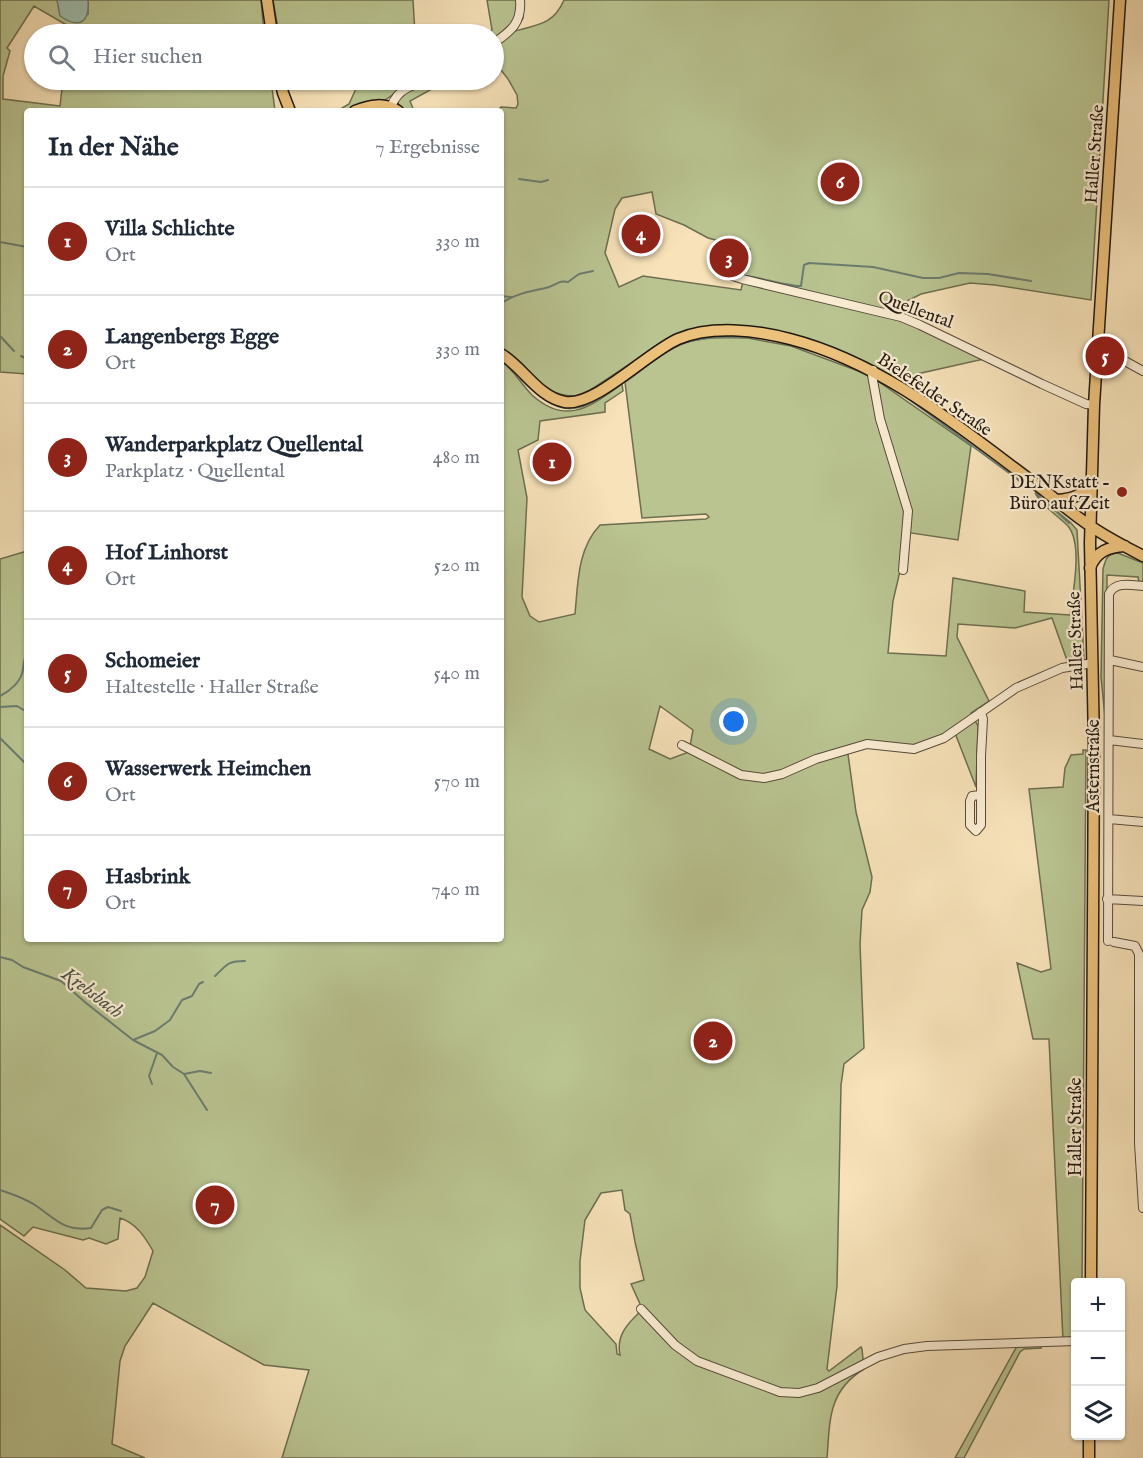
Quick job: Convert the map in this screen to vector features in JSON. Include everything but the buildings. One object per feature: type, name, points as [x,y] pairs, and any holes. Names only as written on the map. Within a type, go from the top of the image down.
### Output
[{"type":"main road","points":[[267,0],[271,24]]},
{"type":"main road","name":"Haller Straße","points":[[1091,1278],[1093,663],[1089,569],[1094,405],[1120,0]]},
{"type":"main road","points":[[282,90],[289,108]]},
{"type":"main road","points":[[363,108],[371,105],[389,108]]},
{"type":"main road","name":"Bielefelder Straße","points":[[504,356],[546,394],[566,402],[587,399],[653,353],[678,339],[712,331],[748,332],[787,338],[825,350],[873,370],[928,406],[1091,526],[1143,556]]},
{"type":"main road","points":[[1056,500],[1078,497],[1087,490],[1092,482]]},
{"type":"main road","points":[[1089,569],[1101,552],[1125,546]]},
{"type":"main road","points":[[1089,1440],[1089,1458]]},
{"type":"street","points":[[504,36],[517,23],[520,0]]},
{"type":"street","points":[[395,108],[399,93],[404,90]]},
{"type":"street","name":"Quellental","points":[[717,271],[901,317],[939,333],[1050,388],[1086,404],[1094,405]]},
{"type":"street","points":[[1114,355],[1143,371]]},
{"type":"street","points":[[873,370],[880,419],[908,511],[903,570]]},
{"type":"street","name":"Asternstraße","points":[[1141,989],[1138,949],[1131,945],[1111,942],[1107,899],[1110,590],[1116,585],[1143,586]]},
{"type":"street","points":[[1110,660],[1143,667]]},
{"type":"street","points":[[682,745],[741,775],[764,778],[782,774],[816,759],[867,744],[901,749],[923,747],[944,738],[1005,694],[1062,668],[1093,663]]},
{"type":"street","points":[[980,795],[983,719],[981,712]]},
{"type":"street","points":[[1109,740],[1143,744]]},
{"type":"street","points":[[1109,819],[1143,822]]},
{"type":"street","points":[[1107,899],[1143,902]]},
{"type":"street","points":[[1141,989],[1143,1208]]},
{"type":"street","points":[[641,1309],[675,1345],[697,1361],[780,1392],[800,1393],[818,1388],[878,1357],[904,1349],[927,1346],[1071,1341]]},
{"type":"green space","points":[[0,0],[57,0],[58,4],[88,14],[88,0],[261,0],[263,24],[65,24],[34,6],[7,48],[10,51],[3,76],[3,99],[60,106],[62,90],[272,90],[275,108],[24,108],[24,374],[0,372]]},
{"type":"green space","points":[[273,0],[413,0],[414,24],[277,24]]},
{"type":"green space","points":[[487,0],[522,0],[523,18],[515,31],[550,19],[564,0],[1109,0],[1091,300],[970,283],[921,294],[907,301],[899,314],[984,359],[917,374],[910,388],[868,363],[827,347],[749,327],[663,342],[583,395],[568,396],[557,393],[538,381],[504,351],[504,108],[500,108],[501,107],[516,108],[518,104],[517,95],[504,74],[504,24],[491,24]],"holes":[[[652,192],[656,214],[708,238],[750,249],[741,290],[643,276],[619,287],[605,253],[615,209],[622,198]]]},
{"type":"green space","points":[[355,90],[400,90],[385,100],[354,108],[342,108],[349,104]]},
{"type":"green space","points":[[409,90],[430,90],[410,101],[413,108],[400,107],[399,98]]},
{"type":"green space","points":[[708,338],[747,338],[791,346],[869,375],[971,446],[958,540],[905,532],[893,601],[888,653],[946,656],[953,578],[1025,591],[1024,612],[1070,615],[1076,569],[1073,534],[1035,493],[1077,530],[1084,659],[1068,663],[1052,618],[1015,628],[958,624],[957,637],[989,701],[971,713],[978,726],[976,787],[953,728],[920,745],[902,746],[873,741],[847,747],[856,812],[872,877],[870,892],[862,910],[860,944],[864,1048],[844,1064],[841,1085],[837,1286],[827,1369],[829,1371],[861,1347],[864,1369],[843,1387],[837,1397],[831,1419],[827,1458],[282,1458],[309,1370],[264,1365],[153,1303],[125,1346],[120,1361],[112,1444],[145,1458],[0,1458],[0,1225],[65,1270],[86,1288],[126,1291],[137,1288],[145,1277],[153,1251],[135,1227],[120,1218],[118,1239],[106,1244],[89,1238],[83,1240],[33,1227],[24,1236],[0,1219],[0,559],[24,552],[24,942],[504,942],[504,364],[532,395],[545,405],[557,410],[568,411],[590,405],[622,384],[623,391],[605,403],[605,412],[540,421],[538,440],[518,450],[527,498],[522,597],[530,616],[539,622],[575,614],[578,579],[583,556],[592,534],[600,525],[709,517],[706,514],[642,518],[625,382],[677,346]],"holes":[[[660,706],[693,730],[689,752],[670,759],[649,749]],[[622,1190],[625,1210],[630,1214],[644,1280],[631,1284],[641,1306],[676,1344],[697,1359],[764,1385],[780,1390],[806,1393],[780,1395],[695,1363],[672,1346],[640,1312],[621,1336],[620,1355],[617,1354],[616,1344],[585,1310],[580,1288],[580,1261],[585,1220],[601,1193]]]},
{"type":"green space","points":[[1118,553],[1143,563],[1143,583],[1139,582],[1138,577],[1107,575],[1106,727],[1101,677],[1103,569],[1108,557]]},
{"type":"green space","points":[[1083,750],[1086,750],[1082,1278],[1071,1278],[1071,1339],[1063,1340],[1049,1039],[1033,1039],[1017,963],[1041,972],[1051,969],[1029,789],[1063,787],[1065,768],[1071,755],[1083,754]]},
{"type":"green space","points":[[1039,1345],[1041,1348],[1024,1349],[1020,1352],[964,1458],[955,1458],[1017,1346]]},
{"type":"shaded area","points":[[57,0],[88,0],[85,19],[78,23],[60,16]]},
{"type":"waterway","points":[[519,179],[541,182],[548,180]]},
{"type":"waterway","points":[[0,242],[24,246]]},
{"type":"waterway","points":[[748,276],[801,286],[804,265],[809,263],[873,267],[923,278],[939,278],[959,273],[988,274],[1031,281]]},
{"type":"waterway","points":[[504,301],[520,294],[568,282],[579,274],[593,271]]},
{"type":"waterway","points":[[504,296],[511,297]]},
{"type":"waterway","points":[[0,336],[14,351]]},
{"type":"waterway","points":[[685,342],[712,337],[748,337]]},
{"type":"waterway","points":[[521,379],[543,398],[563,408],[584,406],[609,392]]},
{"type":"waterway","points":[[906,397],[1028,487]]},
{"type":"waterway","points":[[1036,493],[1069,523]]},
{"type":"waterway","name":"Krebsbach","points":[[0,696],[18,681],[24,660]]},
{"type":"waterway","name":"Krebsbach","points":[[0,707],[17,706],[24,710]]},
{"type":"waterway","name":"Krebsbach","points":[[0,738],[24,762]]},
{"type":"waterway","name":"Krebsbach","points":[[0,957],[61,981],[133,1040],[162,1055],[173,1067],[184,1074],[207,1110]]},
{"type":"waterway","name":"Krebsbach","points":[[215,976],[225,966],[245,961]]},
{"type":"waterway","name":"Krebsbach","points":[[133,1040],[155,1031],[170,1020],[182,1000],[192,996],[199,984],[203,982]]},
{"type":"waterway","name":"Krebsbach","points":[[152,1084],[149,1076],[157,1053]]},
{"type":"waterway","name":"Krebsbach","points":[[184,1074],[200,1071],[211,1073]]},
{"type":"waterway","name":"Krebsbach","points":[[0,1190],[27,1200],[61,1223],[74,1228],[91,1228],[102,1210],[108,1207],[121,1211]]},
{"type":"place","name":"Wasserwerk Heimchen","points":[[840,182]]},
{"type":"place","name":"Hof Linhorst","points":[[641,234]]},
{"type":"place","name":"Wanderparkplatz Quellental","points":[[729,258]]},
{"type":"place","name":"Schomeier","points":[[1105,356]]},
{"type":"place","name":"Villa Schlichte","points":[[552,462]]},
{"type":"place","name":"DENKstatt - Büro auf Zeit","points":[[1122,492]]},
{"type":"place","name":"Langenbergs Egge","points":[[713,1041]]},
{"type":"place","name":"Hasbrink","points":[[215,1205]]}]
